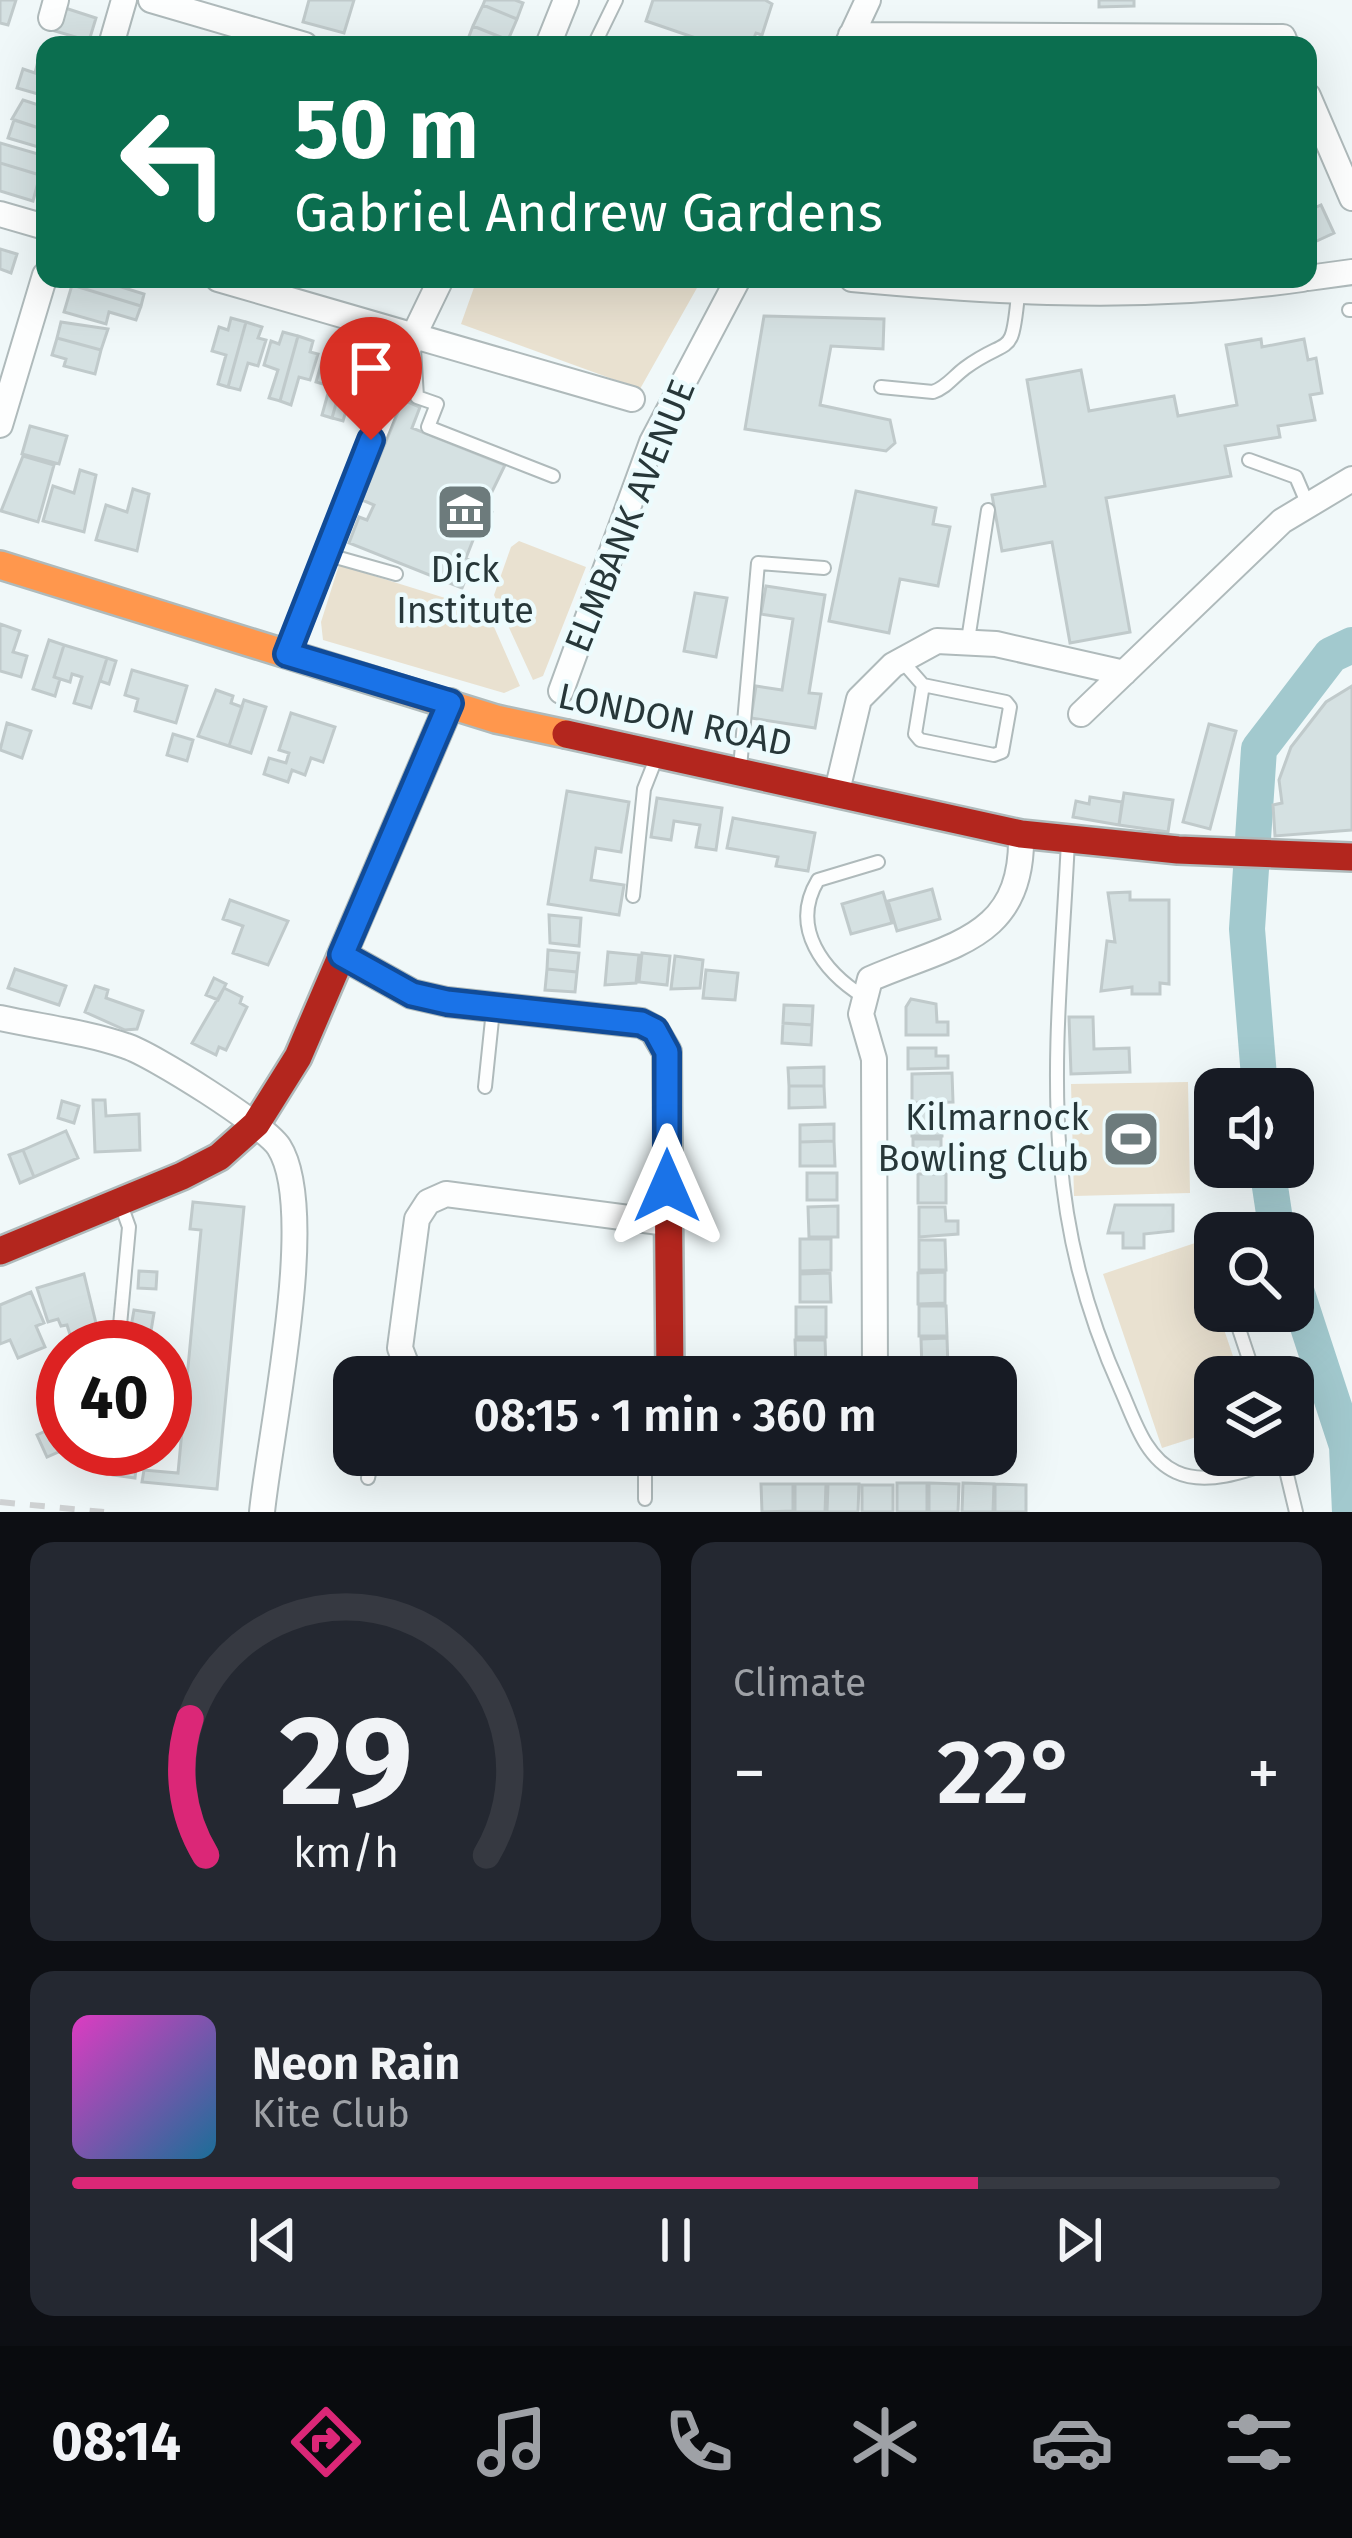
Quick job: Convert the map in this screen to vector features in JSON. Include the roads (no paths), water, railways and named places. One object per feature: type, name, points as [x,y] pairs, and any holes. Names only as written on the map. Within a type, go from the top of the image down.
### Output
[{"type":"street","points":[[114,36],[124,0]]},
{"type":"street","points":[[151,0],[273,36]]},
{"type":"street","points":[[551,36],[566,0]]},
{"type":"street","points":[[851,36],[868,0]]},
{"type":"street","points":[[1317,117],[1352,198]]},
{"type":"street","points":[[0,214],[36,224]]},
{"type":"street","points":[[1317,277],[1352,272]]},
{"type":"street","points":[[0,425],[5,393],[41,288]]},
{"type":"street","points":[[248,288],[632,399]]},
{"type":"street","points":[[287,654],[437,288]]},
{"type":"street","name":"ELMBANK AVENUE","points":[[561,692],[652,442],[733,288]]},
{"type":"street","points":[[988,288],[1018,294],[1155,288]]},
{"type":"street","points":[[1081,715],[1282,521],[1352,479]]},
{"type":"street","name":"LONDON ROAD","points":[[0,565],[496,719],[1021,834],[1178,850],[1352,857]]},
{"type":"street","points":[[837,791],[859,699],[901,660],[937,641],[968,640],[1124,673]]},
{"type":"street","points":[[0,1251],[219,1157],[256,1124],[298,1057],[450,703]]},
{"type":"street","points":[[875,1356],[874,1059],[860,1014],[869,979],[967,942],[1009,902],[1022,876],[1021,834]]},
{"type":"street","points":[[342,955],[412,994],[641,1023],[662,1039],[670,1356]]},
{"type":"street","points":[[0,1018],[129,1046],[256,1124],[279,1147],[292,1184],[296,1240],[263,1504]]},
{"type":"street","points":[[405,1356],[417,1219],[436,1197],[667,1223]]},
{"type":"lane","points":[[600,36],[616,0]]},
{"type":"lane","points":[[881,387],[932,392],[973,363],[1002,351],[1011,344],[1018,294]]},
{"type":"lane","points":[[413,337],[418,397],[437,404],[428,427],[553,476]]},
{"type":"lane","points":[[1249,460],[1296,477],[1308,506]]},
{"type":"lane","points":[[968,640],[988,510]]},
{"type":"lane","points":[[325,554],[397,574]]},
{"type":"lane","points":[[740,769],[758,562],[824,568]]},
{"type":"lane","points":[[901,660],[923,685],[1006,702],[1010,707],[1002,752],[994,755],[920,740],[914,734],[923,685]]},
{"type":"lane","points":[[633,896],[644,789],[659,752]]},
{"type":"lane","points":[[1068,840],[1056,982],[1057,1152],[1069,1231],[1112,1369],[1149,1450],[1174,1472],[1197,1478],[1215,1476]]},
{"type":"lane","points":[[865,998],[821,963],[808,915],[818,880],[878,862]]},
{"type":"lane","points":[[485,1087],[493,1007]]},
{"type":"lane","points":[[120,1202],[129,1227],[120,1320]]},
{"type":"lane","points":[[645,1476],[645,1499]]},
{"type":"lane","points":[[1287,1476],[1296,1512]]},
{"type":"waterway","points":[[1258,1068],[1247,929],[1259,749],[1331,655],[1352,645]]},
{"type":"waterway","points":[[1270,1188],[1274,1212]]},
{"type":"waterway","points":[[1310,1332],[1347,1446],[1350,1512]]},
{"type":"railway","points":[[0,1502],[104,1512]]},
{"type":"place","name":"Dick Institute","points":[[465,512]]},
{"type":"place","name":"Kilmarnock Bowling Club","points":[[1131,1139]]}]
